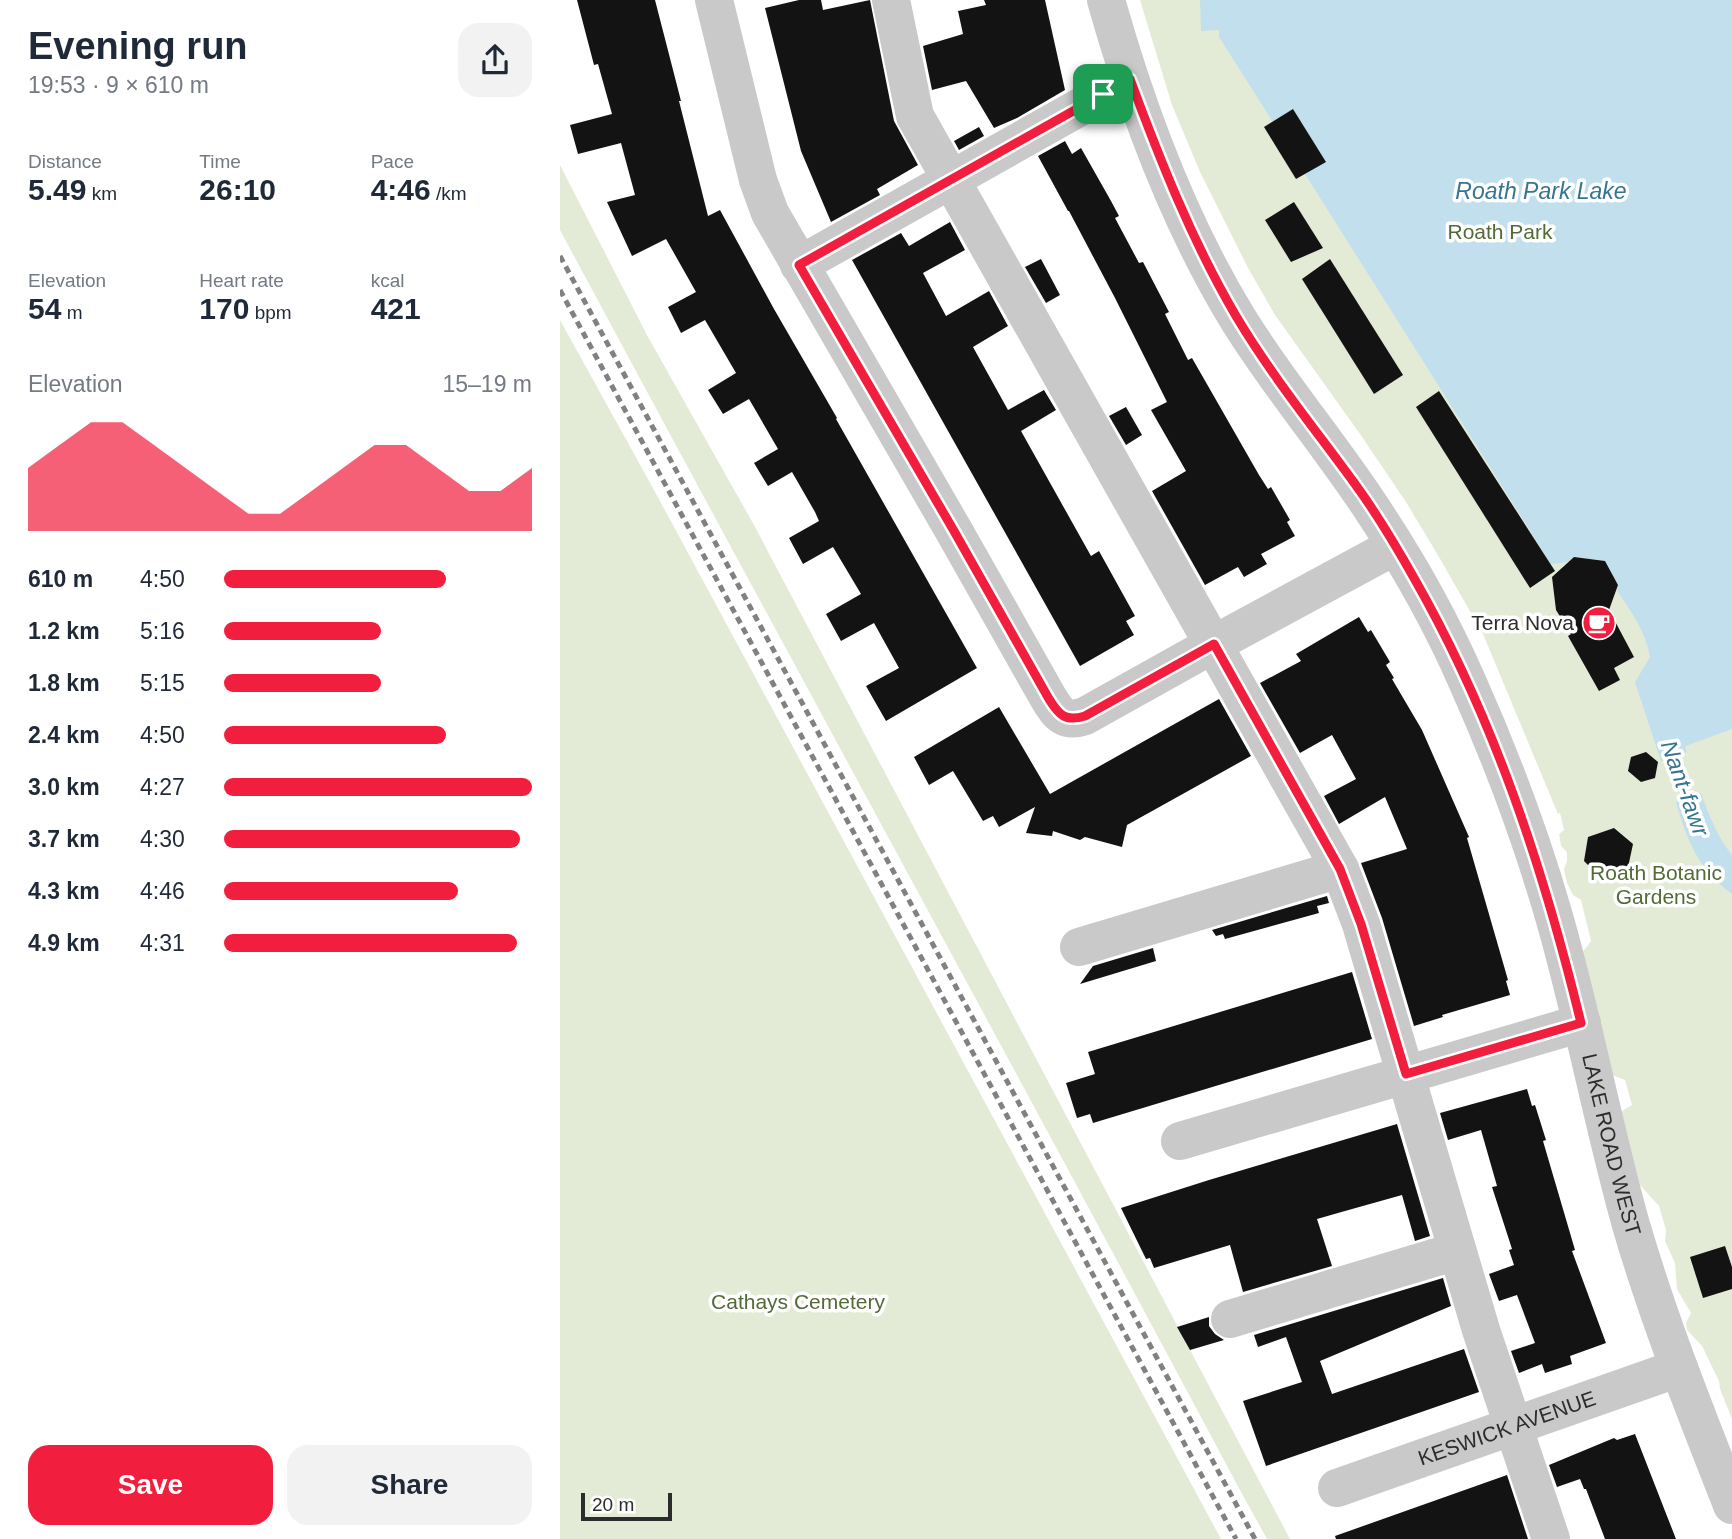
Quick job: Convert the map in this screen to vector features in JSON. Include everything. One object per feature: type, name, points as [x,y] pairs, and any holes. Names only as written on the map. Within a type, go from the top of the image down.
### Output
[{"type":"street","points":[[713,0],[758,180],[770,213],[1049,699],[1061,715],[1069,719],[1085,716],[1395,546]]},
{"type":"street","points":[[891,0],[915,116],[1340,869],[1361,924],[1457,1251],[1551,1539]]},
{"type":"street","name":"LAKE ROAD WEST","points":[[1106,0],[1130,79],[1186,220],[1237,317],[1377,516],[1420,589],[1457,659],[1510,784],[1543,879],[1630,1219],[1660,1318],[1732,1505]]},
{"type":"street","points":[[799,265],[1130,79]]},
{"type":"street","points":[[1079,947],[1340,869]]},
{"type":"street","points":[[1180,1141],[1581,1023]]},
{"type":"street","points":[[1230,1318],[1457,1251]]},
{"type":"street","name":"KESWICK AVENUE","points":[[1337,1488],[1679,1368]]},
{"type":"green space","name":"Roath Park","points":[[1140,0],[1732,0],[1732,1419],[1719,1381],[1702,1346],[1687,1330],[1686,1323],[1691,1313],[1677,1289],[1675,1263],[1665,1241],[1666,1230],[1659,1206],[1640,1185],[1619,1113],[1632,1105],[1625,1080],[1612,1075],[1579,957],[1591,941],[1581,900],[1573,895],[1567,883],[1564,869],[1567,852],[1561,846],[1559,834],[1564,830],[1560,813],[1558,814],[1483,634],[1439,557],[1360,434],[1275,315],[1248,268],[1200,172],[1172,105]]},
{"type":"green space","points":[[560,165],[648,337],[754,525],[1290,1539],[1267,1539],[560,230]]},
{"type":"green space","name":"Cathays Cemetery","points":[[560,320],[654,490],[1221,1539],[560,1539]]},
{"type":"water","name":"Roath Park Lake","points":[[1200,0],[1732,0],[1732,729],[1688,745],[1685,747],[1687,752],[1661,761],[1635,682],[1650,657],[1648,648],[1637,622],[1617,591],[1618,585],[1605,561],[1574,557],[1568,562],[1551,564],[1305,174],[1325,161],[1294,110],[1273,122],[1219,37],[1219,30],[1201,31]]},
{"type":"water","points":[[1701,793],[1710,818],[1732,855],[1732,894],[1702,864],[1680,816],[1676,802]]},
{"type":"building","points":[[577,0],[655,0],[708,216],[720,210],[977,668],[886,721],[866,686],[899,668],[874,623],[841,641],[826,614],[861,594],[833,547],[803,564],[789,538],[819,521],[815,512],[792,472],[768,486],[754,463],[778,449],[749,399],[723,414],[708,390],[736,373],[705,320],[681,333],[668,307],[696,292],[666,239],[632,256],[607,202],[635,195],[621,143],[578,154],[570,125],[612,114],[598,64],[594,65]]},
{"type":"building","points":[[799,0],[821,0],[823,10],[870,0],[894,121],[918,165],[877,189],[880,195],[831,222],[801,151],[765,8]]},
{"type":"building","points":[[984,0],[1045,0],[1065,90],[994,128],[966,81],[932,90],[923,46],[963,34],[958,11],[986,5]]},
{"type":"building","points":[[1293,109],[1326,162],[1296,179],[1264,127]]},
{"type":"building","points":[[979,127],[984,136],[959,150],[954,141]]},
{"type":"building","points":[[1065,141],[1072,154],[1081,148],[1119,216],[1115,218],[1139,263],[1143,262],[1169,312],[1165,314],[1188,360],[1192,358],[1259,475],[1268,489],[1271,487],[1290,520],[1287,522],[1295,536],[1261,554],[1267,564],[1244,577],[1238,567],[1205,585],[1152,491],[1186,471],[1151,410],[1167,402],[1115,298],[1038,156]]},
{"type":"building","points":[[1294,202],[1323,248],[1291,262],[1265,220]]},
{"type":"building","points":[[950,222],[965,250],[923,273],[946,316],[989,291],[1008,326],[973,347],[1008,410],[1044,390],[1056,410],[1021,431],[1091,556],[1099,551],[1135,616],[1126,621],[1134,635],[1080,666],[852,260],[901,233],[909,246]]},
{"type":"building","points":[[1041,259],[1060,295],[1046,303],[1025,267]]},
{"type":"building","points":[[1330,259],[1403,375],[1374,394],[1302,279]]},
{"type":"building","points":[[1439,391],[1555,571],[1530,588],[1416,407]]},
{"type":"building","points":[[1126,407],[1142,435],[1126,445],[1109,416]]},
{"type":"building","points":[[1574,557],[1605,561],[1618,585],[1609,610],[1634,657],[1614,668],[1620,680],[1599,691],[1556,610],[1552,577]]},
{"type":"building","points":[[1359,617],[1368,632],[1371,630],[1390,662],[1386,665],[1394,678],[1392,679],[1422,730],[1469,837],[1467,838],[1508,980],[1506,981],[1510,995],[1414,1026],[1382,918],[1361,863],[1407,849],[1385,797],[1339,824],[1324,796],[1356,779],[1332,735],[1300,753],[1260,683],[1301,661],[1296,654]]},
{"type":"building","points":[[1219,699],[1251,756],[1127,825],[1122,847],[1085,837],[1080,840],[1053,831],[1052,836],[1026,833],[1035,807],[999,827],[993,816],[983,821],[953,771],[929,785],[914,757],[999,707],[1050,794]]},
{"type":"building","points":[[1646,752],[1658,762],[1655,778],[1641,782],[1628,771],[1631,757]]},
{"type":"building","points":[[1614,828],[1633,844],[1627,872],[1603,880],[1584,861],[1588,837]]},
{"type":"building","points":[[1327,896],[1329,903],[1317,906],[1319,913],[1225,939],[1223,934],[1216,936],[1212,930]]},
{"type":"building","points":[[1153,948],[1156,961],[1080,984],[1093,966]]},
{"type":"building","points":[[1352,972],[1372,1039],[1093,1123],[1090,1114],[1077,1118],[1066,1083],[1095,1074],[1088,1052]]},
{"type":"building","points":[[1527,1089],[1546,1140],[1543,1141],[1575,1250],[1572,1251],[1606,1343],[1570,1356],[1572,1364],[1545,1373],[1542,1364],[1519,1373],[1511,1351],[1535,1343],[1517,1295],[1499,1301],[1489,1274],[1514,1265],[1509,1250],[1512,1249],[1492,1187],[1497,1186],[1481,1130],[1448,1140],[1440,1113]]},
{"type":"building","points":[[1397,1124],[1430,1236],[1415,1241],[1402,1195],[1317,1219],[1332,1266],[1243,1292],[1230,1245],[1154,1268],[1150,1258],[1146,1259],[1121,1208],[1209,1180]]},
{"type":"building","points":[[1725,1246],[1732,1267],[1732,1289],[1703,1298],[1690,1257]]},
{"type":"building","points":[[1443,1278],[1451,1306],[1320,1361],[1332,1394],[1464,1349],[1479,1392],[1266,1466],[1243,1401],[1302,1382],[1286,1337],[1258,1347],[1254,1335]]},
{"type":"building","points":[[1209,1317],[1209,1326],[1224,1340],[1190,1350],[1177,1327]]},
{"type":"building","points":[[1635,1434],[1676,1539],[1605,1539],[1580,1479],[1557,1487],[1549,1465],[1614,1438],[1617,1440]]},
{"type":"building","points":[[1507,1475],[1528,1539],[1336,1539],[1335,1536]]},
{"type":"waterway","name":"Nant-fawr","points":[[1669,747],[1690,807]]},
{"type":"railway","points":[[560,256],[1255,1539]]},
{"type":"railway","points":[[560,290],[1236,1539]]},
{"type":"place","name":"Terra Nova","points":[[1599,623]]},
{"type":"route","points":[[1130,79],[1170,185],[1223,293],[1249,336],[1377,516],[1414,577],[1452,649],[1519,807],[1554,916],[1581,1023],[1406,1074],[1361,924],[1340,869],[1214,644],[1085,716],[1069,719],[1061,715],[1049,699],[799,265],[1103,94],[1130,79]]},
{"type":"park label","name":"Roath Botanic Gardens","points":[[1656,885]]}]
